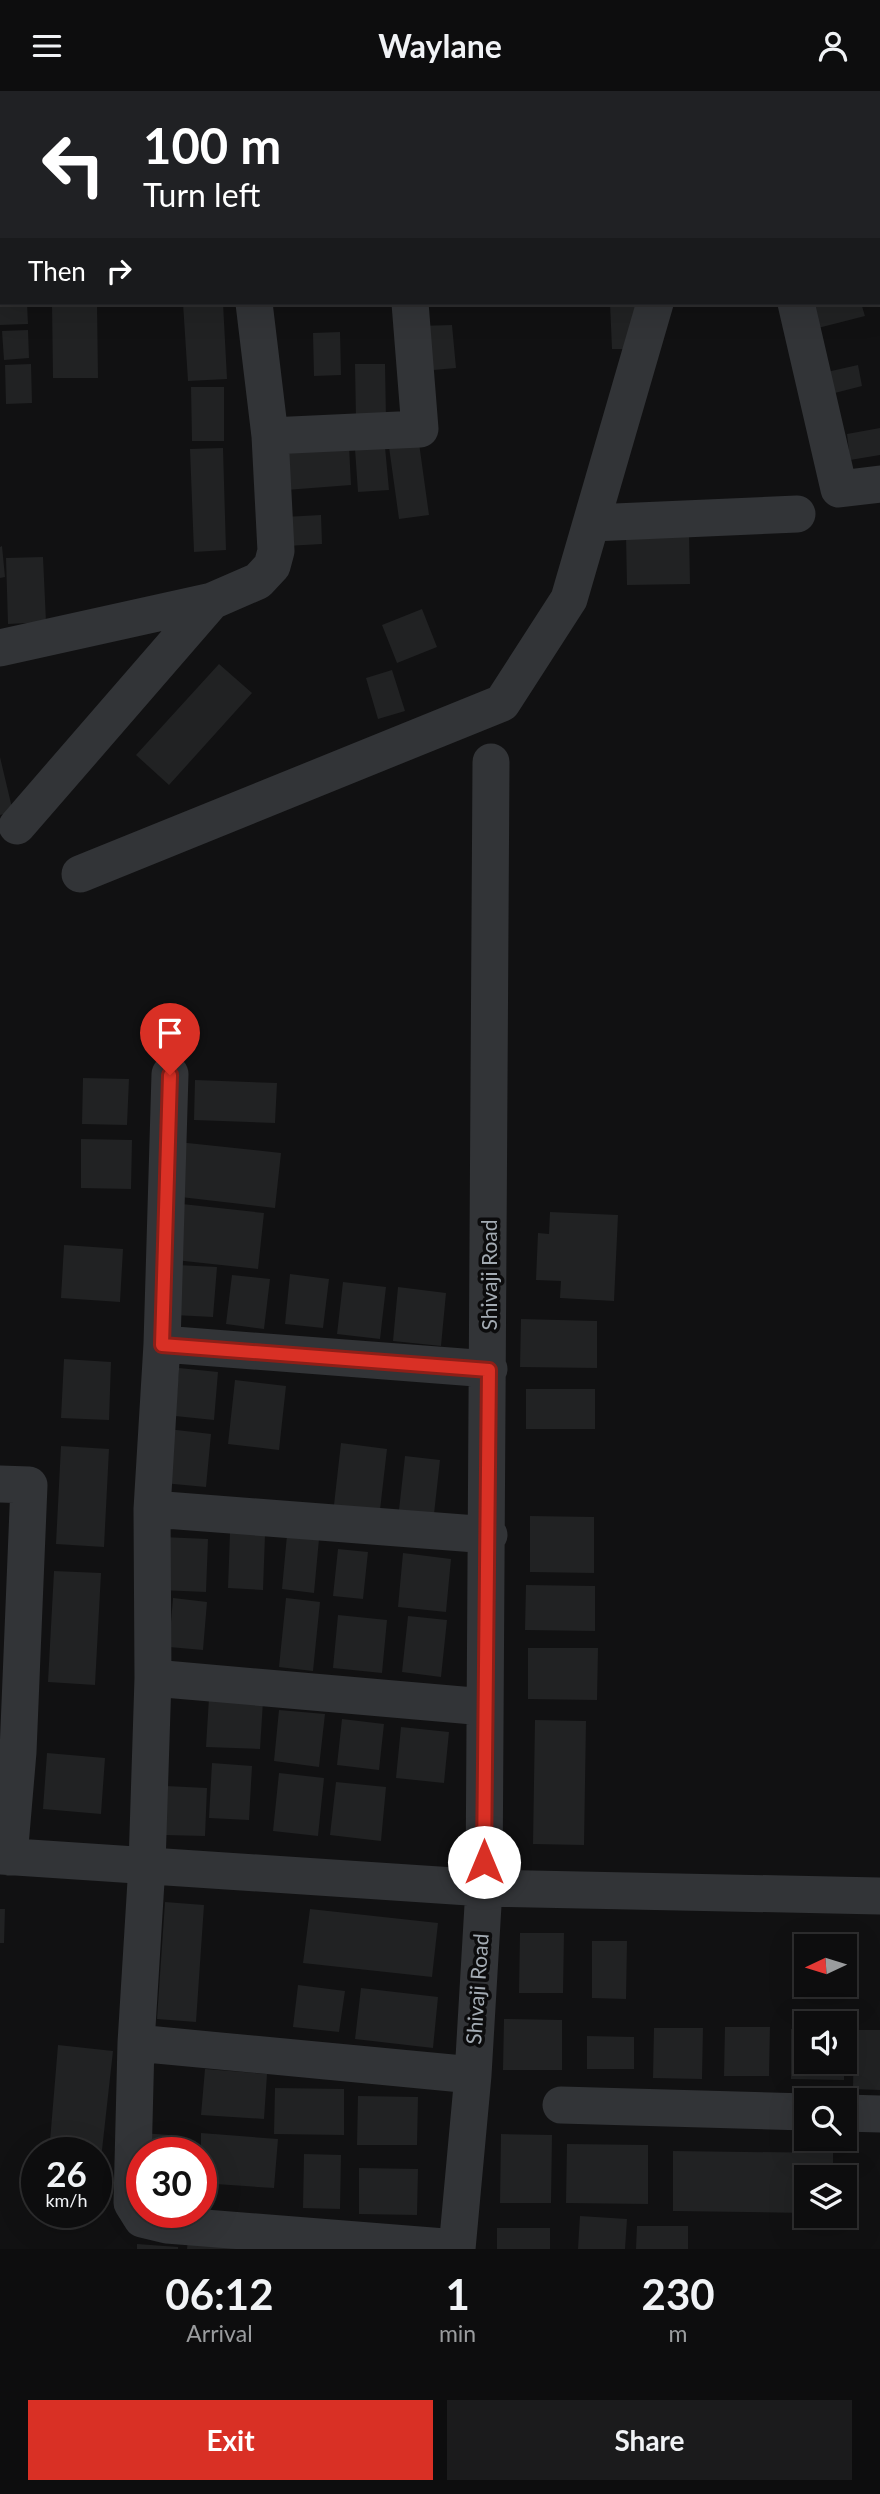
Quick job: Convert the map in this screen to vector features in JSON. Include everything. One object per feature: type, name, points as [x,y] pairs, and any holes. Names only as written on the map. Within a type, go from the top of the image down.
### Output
[{"type":"street","points":[[0,649],[212,601],[258,581],[272,566],[276,551],[270,436],[254,305]]},
{"type":"street","points":[[270,436],[420,429],[410,305]]},
{"type":"street","points":[[80,874],[502,703],[569,599],[654,305]]},
{"type":"street","points":[[796,305],[839,489],[880,484]]},
{"type":"street","points":[[592,523],[797,515]]},
{"type":"street","points":[[17,826],[212,601]]},
{"type":"street","name":"Shivaji Road","points":[[457,2249],[484,1888],[489,1535],[491,762]]},
{"type":"street","points":[[170,1075],[162,1345],[152,1509],[153,1678],[148,1865],[136,2043],[132,2203],[142,2219],[167,2225],[457,2249]]},
{"type":"street","points":[[162,1345],[489,1370]]},
{"type":"street","points":[[0,1484],[29,1485],[19,1752],[4,1856],[484,1888],[880,1896]]},
{"type":"street","points":[[152,1509],[489,1535]]},
{"type":"street","points":[[153,1678],[485,1707]]},
{"type":"street","points":[[136,2043],[472,2074]]},
{"type":"street","points":[[561,2105],[794,2112]]},
{"type":"street","points":[[857,2113],[880,2114]]},
{"type":"building","points":[[0,305],[27,305],[28,324],[0,325]]},
{"type":"building","points":[[52,305],[97,305],[98,378],[53,378]]},
{"type":"building","points":[[183,305],[223,305],[227,379],[188,381]]},
{"type":"building","points":[[610,305],[641,305],[642,349],[612,349]]},
{"type":"building","points":[[807,305],[862,305],[865,316],[814,329]]},
{"type":"building","points":[[452,325],[456,368],[422,371],[419,326]]},
{"type":"building","points":[[28,330],[29,358],[4,360],[2,331]]},
{"type":"building","points":[[340,332],[341,375],[314,376],[313,333]]},
{"type":"building","points":[[31,364],[32,403],[6,404],[5,365]]},
{"type":"building","points":[[355,364],[385,364],[386,419],[356,420]]},
{"type":"building","points":[[858,365],[862,386],[823,396],[818,374]]},
{"type":"building","points":[[191,387],[224,387],[224,441],[192,441]]},
{"type":"building","points":[[880,428],[880,455],[850,460],[847,434]]},
{"type":"building","points":[[419,443],[429,515],[399,519],[389,447]]},
{"type":"building","points":[[349,446],[351,485],[286,490],[283,451]]},
{"type":"building","points":[[385,447],[389,490],[358,492],[355,449]]},
{"type":"building","points":[[223,448],[226,550],[194,552],[190,449]]},
{"type":"building","points":[[321,515],[322,544],[286,546],[284,517]]},
{"type":"building","points":[[689,533],[690,584],[627,585],[626,535]]},
{"type":"building","points":[[2,546],[5,577],[0,578],[0,547]]},
{"type":"building","points":[[43,557],[46,622],[8,624],[6,558]]},
{"type":"building","points":[[422,609],[437,647],[397,663],[382,625]]},
{"type":"building","points":[[219,664],[252,693],[169,785],[136,755]]},
{"type":"building","points":[[392,670],[405,711],[378,719],[366,678]]},
{"type":"building","points":[[0,757],[13,812],[0,815]]},
{"type":"building","points":[[83,1078],[129,1079],[127,1125],[82,1124]]},
{"type":"building","points":[[195,1080],[277,1083],[275,1123],[194,1120]]},
{"type":"building","points":[[81,1139],[132,1140],[131,1189],[81,1188]]},
{"type":"building","points":[[178,1142],[281,1153],[275,1208],[172,1196]]},
{"type":"building","points":[[182,1204],[264,1213],[258,1269],[175,1260]]},
{"type":"building","points":[[550,1212],[618,1215],[614,1301],[560,1298],[561,1281],[536,1280],[538,1233],[549,1234]]},
{"type":"building","points":[[64,1245],[123,1249],[120,1302],[61,1298]]},
{"type":"building","points":[[177,1265],[217,1267],[213,1317],[174,1315]]},
{"type":"building","points":[[290,1274],[329,1279],[323,1328],[285,1324]]},
{"type":"building","points":[[232,1275],[270,1279],[264,1329],[226,1324]]},
{"type":"building","points":[[343,1282],[386,1287],[380,1339],[337,1334]]},
{"type":"building","points":[[398,1287],[446,1293],[441,1346],[393,1341]]},
{"type":"building","points":[[521,1319],[597,1321],[597,1368],[520,1367]]},
{"type":"building","points":[[64,1359],[111,1362],[109,1420],[61,1418]]},
{"type":"building","points":[[179,1368],[218,1372],[214,1420],[175,1416]]},
{"type":"building","points":[[235,1380],[286,1386],[279,1450],[228,1444]]},
{"type":"building","points":[[526,1389],[595,1389],[595,1429],[526,1429]]},
{"type":"building","points":[[168,1429],[211,1434],[206,1487],[163,1483]]},
{"type":"building","points":[[341,1443],[387,1449],[380,1510],[334,1505]]},
{"type":"building","points":[[61,1446],[109,1449],[104,1547],[56,1544]]},
{"type":"building","points":[[405,1456],[440,1460],[434,1514],[399,1510]]},
{"type":"building","points":[[530,1516],[594,1517],[594,1573],[530,1572]]},
{"type":"building","points":[[230,1533],[265,1535],[263,1590],[228,1588]]},
{"type":"building","points":[[287,1535],[319,1539],[314,1593],[282,1589]]},
{"type":"building","points":[[162,1537],[208,1539],[206,1592],[160,1590]]},
{"type":"building","points":[[338,1549],[368,1552],[363,1599],[333,1596]]},
{"type":"building","points":[[403,1553],[451,1559],[446,1612],[398,1607]]},
{"type":"building","points":[[54,1571],[101,1573],[95,1685],[48,1682]]},
{"type":"building","points":[[526,1585],[595,1586],[595,1631],[525,1630]]},
{"type":"building","points":[[173,1598],[207,1602],[203,1650],[169,1647]]},
{"type":"building","points":[[286,1598],[320,1602],[313,1671],[279,1667]]},
{"type":"building","points":[[338,1615],[387,1620],[382,1673],[333,1668]]},
{"type":"building","points":[[408,1616],[447,1620],[441,1677],[402,1672]]},
{"type":"building","points":[[528,1648],[598,1648],[597,1700],[528,1699]]},
{"type":"building","points":[[209,1698],[263,1701],[260,1749],[206,1747]]},
{"type":"building","points":[[279,1710],[325,1714],[319,1767],[274,1761]]},
{"type":"building","points":[[342,1719],[384,1724],[379,1770],[337,1765]]},
{"type":"building","points":[[535,1720],[586,1721],[584,1845],[533,1844]]},
{"type":"building","points":[[401,1727],[449,1732],[444,1783],[396,1778]]},
{"type":"building","points":[[47,1753],[105,1758],[101,1814],[43,1809]]},
{"type":"building","points":[[212,1763],[252,1766],[249,1820],[209,1818]]},
{"type":"building","points":[[279,1773],[324,1778],[318,1836],[273,1831]]},
{"type":"building","points":[[336,1782],[386,1787],[381,1841],[330,1835]]},
{"type":"building","points":[[166,1786],[207,1788],[205,1836],[164,1835]]},
{"type":"building","points":[[165,1902],[204,1905],[196,2022],[157,2019]]},
{"type":"building","points":[[0,1909],[5,1909],[4,1943],[0,1943]]},
{"type":"building","points":[[310,1909],[438,1923],[432,1977],[303,1963]]},
{"type":"building","points":[[520,1933],[564,1933],[563,1993],[519,1993]]},
{"type":"building","points":[[592,1941],[627,1941],[626,1999],[592,1998]]},
{"type":"building","points":[[298,1985],[345,1991],[339,2032],[293,2027]]},
{"type":"building","points":[[361,1988],[438,1997],[433,2048],[355,2039]]},
{"type":"building","points":[[504,2019],[562,2020],[562,2070],[503,2070]]},
{"type":"building","points":[[725,2027],[770,2027],[769,2076],[724,2076]]},
{"type":"building","points":[[654,2028],[703,2028],[702,2079],[653,2078]]},
{"type":"building","points":[[791,2029],[794,2029],[794,2074],[844,2074],[844,2080],[791,2079]]},
{"type":"building","points":[[857,2030],[880,2030],[880,2090],[853,2088],[853,2074],[857,2074]]},
{"type":"building","points":[[587,2036],[634,2037],[634,2069],[587,2069]]},
{"type":"building","points":[[58,2045],[113,2051],[103,2137],[50,2137]]},
{"type":"building","points":[[205,2069],[267,2074],[264,2119],[201,2115]]},
{"type":"building","points":[[275,2088],[344,2089],[344,2135],[274,2134]]},
{"type":"building","points":[[358,2096],[418,2097],[417,2145],[357,2145]]},
{"type":"building","points":[[142,2133],[182,2136],[182,2137],[142,2137]]},
{"type":"building","points":[[201,2133],[278,2139],[274,2188],[217,2184],[217,2137],[201,2137]]},
{"type":"building","points":[[501,2134],[552,2135],[551,2203],[500,2203]]},
{"type":"building","points":[[567,2144],[648,2145],[648,2204],[566,2203]]},
{"type":"building","points":[[673,2151],[833,2153],[833,2165],[794,2165],[794,2213],[673,2211]]},
{"type":"building","points":[[304,2154],[341,2155],[340,2209],[303,2208]]},
{"type":"building","points":[[359,2168],[418,2169],[417,2215],[359,2214]]},
{"type":"building","points":[[580,2216],[627,2219],[625,2249],[578,2249]]},
{"type":"building","points":[[637,2226],[688,2226],[688,2249],[636,2249]]},
{"type":"building","points":[[497,2228],[550,2228],[550,2249],[497,2249]]},
{"type":"building","points":[[188,2237],[236,2241],[236,2249],[187,2249]]},
{"type":"building","points":[[137,2244],[178,2247],[178,2249],[137,2249]]},
{"type":"route","points":[[170,1075],[162,1345],[489,1370],[484,1862]]}]
